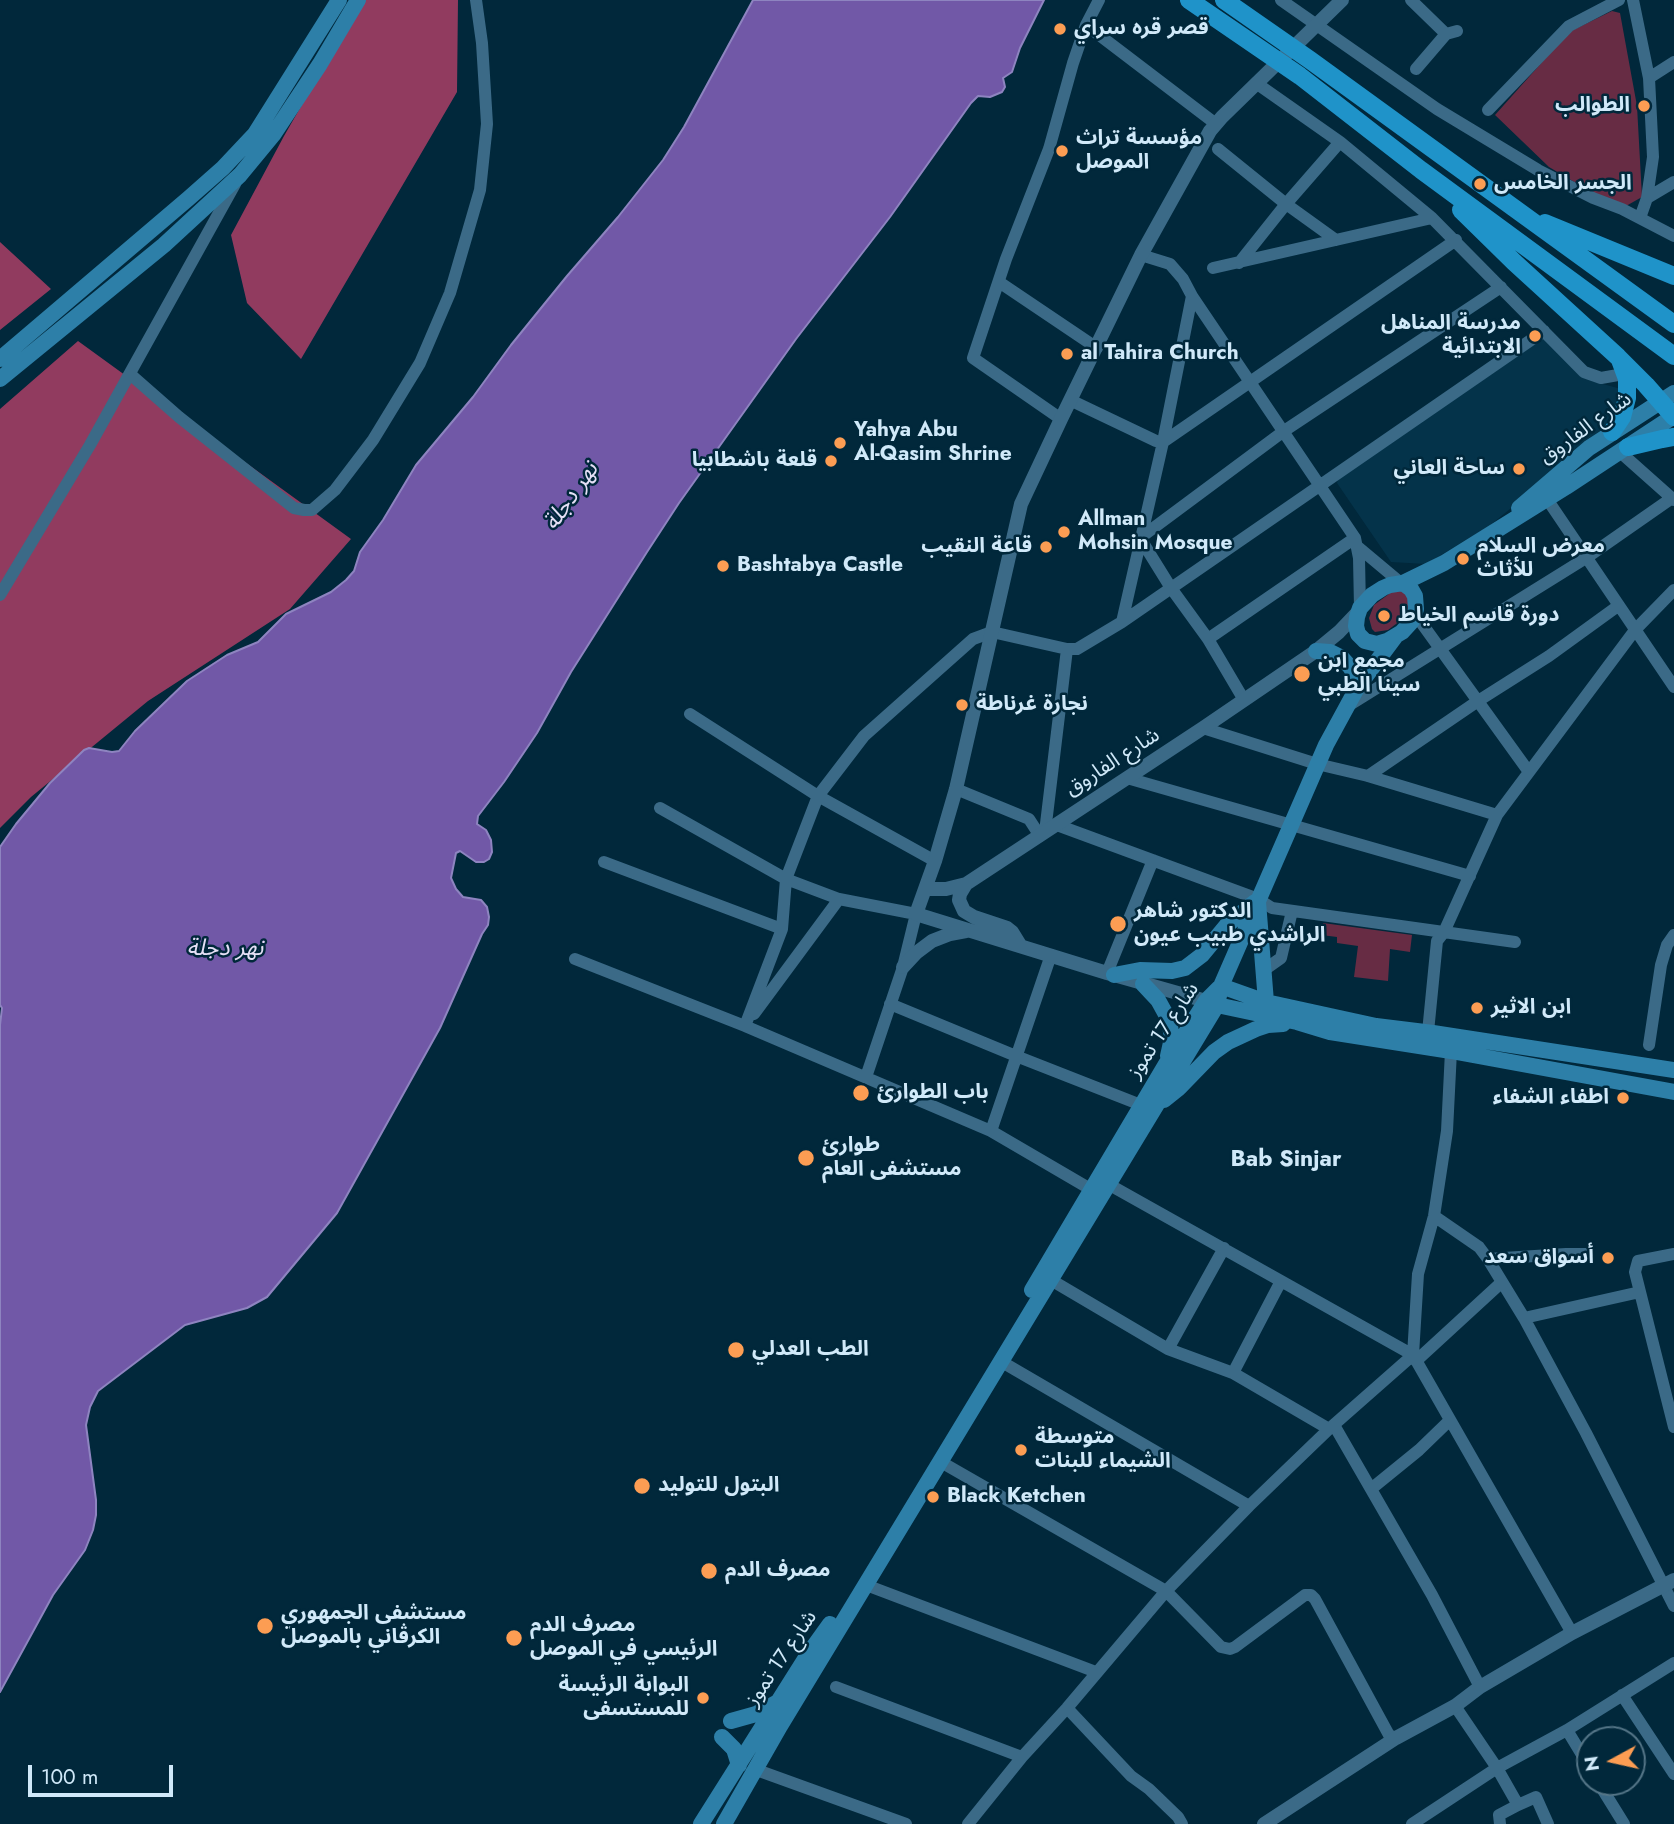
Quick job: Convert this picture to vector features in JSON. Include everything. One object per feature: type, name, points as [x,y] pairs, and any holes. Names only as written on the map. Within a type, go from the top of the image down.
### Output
[{"type":"main road","points":[[0,359],[215,175],[255,134],[339,0]]},
{"type":"main road","points":[[0,379],[164,245],[240,175],[273,135],[358,0]]},
{"type":"main road","points":[[1189,0],[1300,76],[1421,170],[1669,353]]},
{"type":"main road","points":[[1224,0],[1674,324]]},
{"type":"main road","points":[[1421,170],[1621,364],[1667,397],[1674,416]]},
{"type":"main road","points":[[1520,213],[1674,276]]},
{"type":"main road","points":[[100,274],[110,289]]},
{"type":"main road","points":[[1612,432],[1626,407],[1628,389],[1621,364]]},
{"type":"main road","name":"شارع الفاروق","points":[[1495,530],[1549,482],[1612,432],[1667,397]]},
{"type":"main road","name":"شارع الفاروق","points":[[1359,610],[1377,592],[1444,563],[1674,416]]},
{"type":"main road","points":[[1623,450],[1674,437]]},
{"type":"main road","name":"شارع الفاروق","points":[[1290,825],[1317,764],[1356,688],[1395,637],[1406,629],[1431,581],[1444,563]]},
{"type":"main road","points":[[1402,583],[1413,592],[1417,604],[1416,612]]},
{"type":"main road","points":[[1359,610],[1357,630],[1365,641],[1377,644],[1395,637]]},
{"type":"main road","points":[[1316,651],[1329,652],[1347,663],[1354,675],[1356,688]]},
{"type":"main road","name":"شارع 17 تموز","points":[[724,1824],[778,1702],[843,1606],[1092,1190],[1221,986],[1290,825]]},
{"type":"main road","points":[[1258,899],[1266,1002]]},
{"type":"main road","points":[[1111,974],[1140,970],[1179,970],[1190,965],[1226,926],[1258,899]]},
{"type":"main road","points":[[1143,984],[1167,1013],[1171,1025],[1171,1045],[1166,1063]]},
{"type":"main road","points":[[1221,986],[1266,1002],[1376,1026],[1674,1070]]},
{"type":"main road","points":[[1211,1003],[1297,1022],[1341,1035],[1451,1051],[1674,1092]]},
{"type":"main road","name":"شارع 17 تموز","points":[[701,1824],[747,1767],[866,1585],[1108,1184],[1166,1063],[1211,1003]]},
{"type":"main road","points":[[1147,1106],[1179,1088],[1214,1052],[1228,1042],[1248,1031],[1268,1025],[1297,1022]]},
{"type":"main road","points":[[731,1721],[756,1714],[778,1702]]},
{"type":"main road","points":[[722,1737],[747,1767]]},
{"type":"street","points":[[130,374],[179,417],[294,508],[312,509],[335,490],[373,440],[420,363],[450,293],[480,190],[487,124],[482,43],[476,0]]},
{"type":"street","points":[[1061,419],[973,358],[1049,149],[1086,25],[1098,0]]},
{"type":"street","points":[[1281,0],[1437,110],[1565,185],[1674,236]]},
{"type":"street","points":[[866,1077],[903,967],[916,914],[956,789],[1021,504],[1141,255],[1204,140],[1256,83],[1342,0]]},
{"type":"street","points":[[1412,0],[1451,33],[1416,69]]},
{"type":"street","points":[[1488,110],[1569,26],[1619,0]]},
{"type":"street","points":[[1633,0],[1649,78],[1653,157],[1647,198],[1640,218]]},
{"type":"street","points":[[1086,25],[1216,124]]},
{"type":"street","points":[[1649,78],[1674,62]]},
{"type":"street","points":[[1256,83],[1340,142],[1432,218],[1577,365],[1592,376],[1610,377],[1618,375],[1621,364]]},
{"type":"street","points":[[1239,262],[1340,142]]},
{"type":"street","points":[[1218,149],[1336,240]]},
{"type":"street","points":[[0,595],[90,445],[240,175]]},
{"type":"street","points":[[1647,198],[1674,182]]},
{"type":"street","points":[[1213,268],[1432,218]]},
{"type":"street","points":[[1070,400],[1163,442],[1456,240]]},
{"type":"street","points":[[1141,255],[1170,264],[1183,279],[1357,542],[1402,583]]},
{"type":"street","points":[[999,282],[1097,348]]},
{"type":"street","points":[[1140,538],[1284,431],[1501,287]]},
{"type":"street","points":[[1122,622],[1163,442],[1192,296]]},
{"type":"street","points":[[745,1026],[782,929],[786,879],[818,796],[864,736],[973,639],[992,632],[1077,649],[1122,622],[1544,331]]},
{"type":"street","points":[[1346,707],[1586,558],[1673,499],[1623,450]]},
{"type":"street","points":[[1547,499],[1674,687]]},
{"type":"street","points":[[1140,538],[1171,588],[1208,639],[1244,700]]},
{"type":"street","points":[[1357,542],[1359,610]]},
{"type":"street","points":[[1208,639],[1357,542]]},
{"type":"street","points":[[1429,1032],[1437,941],[1444,932],[1497,815],[1635,631],[1674,590]]},
{"type":"street","points":[[1368,776],[1549,656],[1618,606]]},
{"type":"street","name":"شارع الفاروق","points":[[966,884],[1316,651],[1339,632],[1359,610]]},
{"type":"street","points":[[1416,612],[1529,772]]},
{"type":"street","points":[[1047,831],[1067,649]]},
{"type":"street","points":[[690,714],[818,796],[935,861]]},
{"type":"street","points":[[1203,728],[1317,764],[1368,776],[1497,815]]},
{"type":"street","points":[[1127,778],[1469,876]]},
{"type":"street","points":[[956,789],[1029,819],[1047,831],[1153,860],[1258,899],[1272,908],[1515,942]]},
{"type":"street","points":[[660,808],[786,879],[839,899],[916,914],[1211,1003]]},
{"type":"street","points":[[1111,974],[1153,860]]},
{"type":"street","points":[[604,862],[782,929]]},
{"type":"street","points":[[926,889],[946,889],[966,884]]},
{"type":"street","points":[[966,884],[959,900],[964,911],[1007,928],[1020,945]]},
{"type":"street","points":[[745,1026],[839,899]]},
{"type":"street","points":[[1264,970],[1281,958],[1284,952],[1292,911]]},
{"type":"street","points":[[903,967],[932,941],[970,930]]},
{"type":"street","points":[[1649,1045],[1661,965],[1667,945],[1674,935]]},
{"type":"street","points":[[991,1131],[1051,955]]},
{"type":"street","points":[[575,959],[745,1026],[991,1131],[1092,1190]]},
{"type":"street","points":[[890,1004],[1147,1106]]},
{"type":"street","points":[[1414,1358],[1418,1274],[1434,1216],[1447,1131],[1451,1051]]},
{"type":"street","points":[[1108,1184],[1414,1358],[1572,1633]]},
{"type":"street","points":[[1434,1216],[1479,1247],[1488,1259],[1524,1318],[1669,1583],[1674,1606]]},
{"type":"street","points":[[1168,1349],[1224,1248]]},
{"type":"street","points":[[1488,1259],[1588,1254]]},
{"type":"street","points":[[1674,1254],[1638,1261],[1635,1272],[1674,1427]]},
{"type":"street","points":[[1051,1280],[1168,1349],[1233,1373],[1332,1427],[1432,1595],[1480,1687]]},
{"type":"street","points":[[1233,1373],[1281,1281]]},
{"type":"street","points":[[968,1824],[1022,1756],[1067,1708],[1166,1591],[1249,1506],[1332,1427],[1502,1282]]},
{"type":"street","points":[[1524,1318],[1640,1292]]},
{"type":"street","points":[[1002,1362],[1249,1506]]},
{"type":"street","points":[[1660,1369],[1674,1367]]},
{"type":"street","points":[[1371,1489],[1419,1450],[1450,1420]]},
{"type":"street","points":[[941,1462],[1166,1591],[1217,1644],[1226,1649],[1235,1647],[1302,1597],[1311,1595],[1389,1734],[1396,1738]]},
{"type":"street","points":[[1264,1824],[1396,1738],[1455,1706],[1480,1687],[1572,1633],[1669,1583]]},
{"type":"street","points":[[866,1585],[1096,1672]]},
{"type":"street","points":[[1412,1824],[1428,1819],[1497,1768],[1567,1730],[1674,1663]]},
{"type":"street","points":[[836,1687],[1022,1756]]},
{"type":"street","points":[[1622,1696],[1674,1774]]},
{"type":"street","points":[[1455,1706],[1497,1768],[1518,1805]]},
{"type":"street","points":[[1067,1708],[1131,1776],[1149,1789],[1182,1824]]},
{"type":"street","points":[[1567,1730],[1576,1745]]},
{"type":"street","points":[[747,1767],[906,1824]]},
{"type":"street","points":[[1607,1796],[1624,1824]]},
{"type":"street","points":[[1500,1824],[1499,1815],[1536,1797],[1548,1824]]},
{"type":"shaded area","points":[[362,0],[458,0],[457,92],[301,359],[247,303],[231,235]]},
{"type":"shaded area","points":[[1612,11],[1620,13],[1637,106],[1642,197],[1626,206],[1598,196],[1549,167],[1495,115],[1569,32]]},
{"type":"shaded area","points":[[0,242],[51,289],[0,330]]},
{"type":"shaded area","points":[[1543,336],[1592,381],[1632,392],[1611,426],[1488,527],[1426,564],[1391,562],[1337,483],[1338,479]]},
{"type":"shaded area","points":[[78,341],[351,539],[290,609],[148,701],[31,797],[0,828],[0,409]]},
{"type":"shaded area","points":[[1393,591],[1405,591],[1411,601],[1408,612],[1388,630],[1375,632],[1369,618],[1374,605]]},
{"type":"shaded area","points":[[1323,923],[1412,935],[1410,952],[1390,949],[1388,981],[1354,977],[1358,946],[1337,943],[1337,937],[1321,935]]},
{"type":"water","name":"نهر دجلة","points":[[753,0],[1044,0],[1020,48],[1012,72],[1003,78],[1005,87],[1002,92],[990,97],[978,96],[971,103],[890,217],[796,339],[647,552],[571,672],[537,733],[478,816],[477,824],[486,830],[491,840],[492,852],[489,859],[476,862],[460,851],[456,853],[451,878],[463,897],[481,900],[487,907],[488,925],[440,1028],[337,1213],[267,1297],[247,1308],[185,1325],[98,1391],[90,1407],[86,1425],[96,1500],[93,1530],[85,1550],[53,1595],[0,1692],[0,847],[50,783],[84,750],[89,748],[119,751],[135,731],[187,681],[227,655],[258,642],[286,614],[331,592],[346,580],[354,571],[360,552],[416,465],[663,160],[684,127]]},
{"type":"place","name":"قصر قره سراي","points":[[1060,29]]},
{"type":"place","name":"الطوالب","points":[[1644,106]]},
{"type":"place","name":"مؤسسة تراث الموصل","points":[[1062,151]]},
{"type":"place","name":"الجسر الخامس","points":[[1480,184]]},
{"type":"place","name":"مدرسة المناهل الابتدائية","points":[[1535,336]]},
{"type":"place","name":"al Tahira Church","points":[[1067,354]]},
{"type":"place","name":"Yahya Abu Al-Qasim Shrine","points":[[840,443]]},
{"type":"place","name":"قلعة باشطابيا","points":[[831,461]]},
{"type":"place","name":"ساحة العاني","points":[[1519,469]]},
{"type":"place","name":"Allman Mohsin Mosque","points":[[1064,532]]},
{"type":"place","name":"قاعة النقيب","points":[[1046,547]]},
{"type":"place","name":"معرض السلام للأثاث","points":[[1463,559]]},
{"type":"place","name":"Bashtabya Castle","points":[[723,566]]},
{"type":"place","name":"دورة قاسم الخياط","points":[[1384,616]]},
{"type":"place","name":"مجمع ابن سينا الطبي","points":[[1302,674]]},
{"type":"place","name":"نجارة غرناطة","points":[[962,705]]},
{"type":"place","name":"الدكتور شاهر الراشدي طبيب عيون","points":[[1118,924]]},
{"type":"place","name":"ابن الاثير","points":[[1477,1008]]},
{"type":"place","name":"باب الطوارئ","points":[[861,1093]]},
{"type":"place","name":"اطفاء الشفاء","points":[[1623,1098]]},
{"type":"place","name":"طوارئ مستشفى العام","points":[[806,1158]]},
{"type":"place","name":"أسواق سعد","points":[[1608,1258]]},
{"type":"place","name":"الطب العدلي","points":[[736,1350]]},
{"type":"place","name":"متوسطة الشيماء للبنات","points":[[1021,1450]]},
{"type":"place","name":"البتول للتوليد","points":[[642,1486]]},
{"type":"place","name":"Black Ketchen","points":[[933,1497]]},
{"type":"place","name":"مصرف الدم","points":[[709,1571]]},
{"type":"place","name":"مستشفى الجمهوري الكرڤاني بالموصل","points":[[265,1626]]},
{"type":"place","name":"مصرف الدم الرئيسي في الموصل","points":[[514,1638]]},
{"type":"place","name":"البوابة الرئيسة للمستسفى","points":[[703,1698]]},
{"type":"district","name":"Bab Sinjar","points":[[1286,1160]]}]
